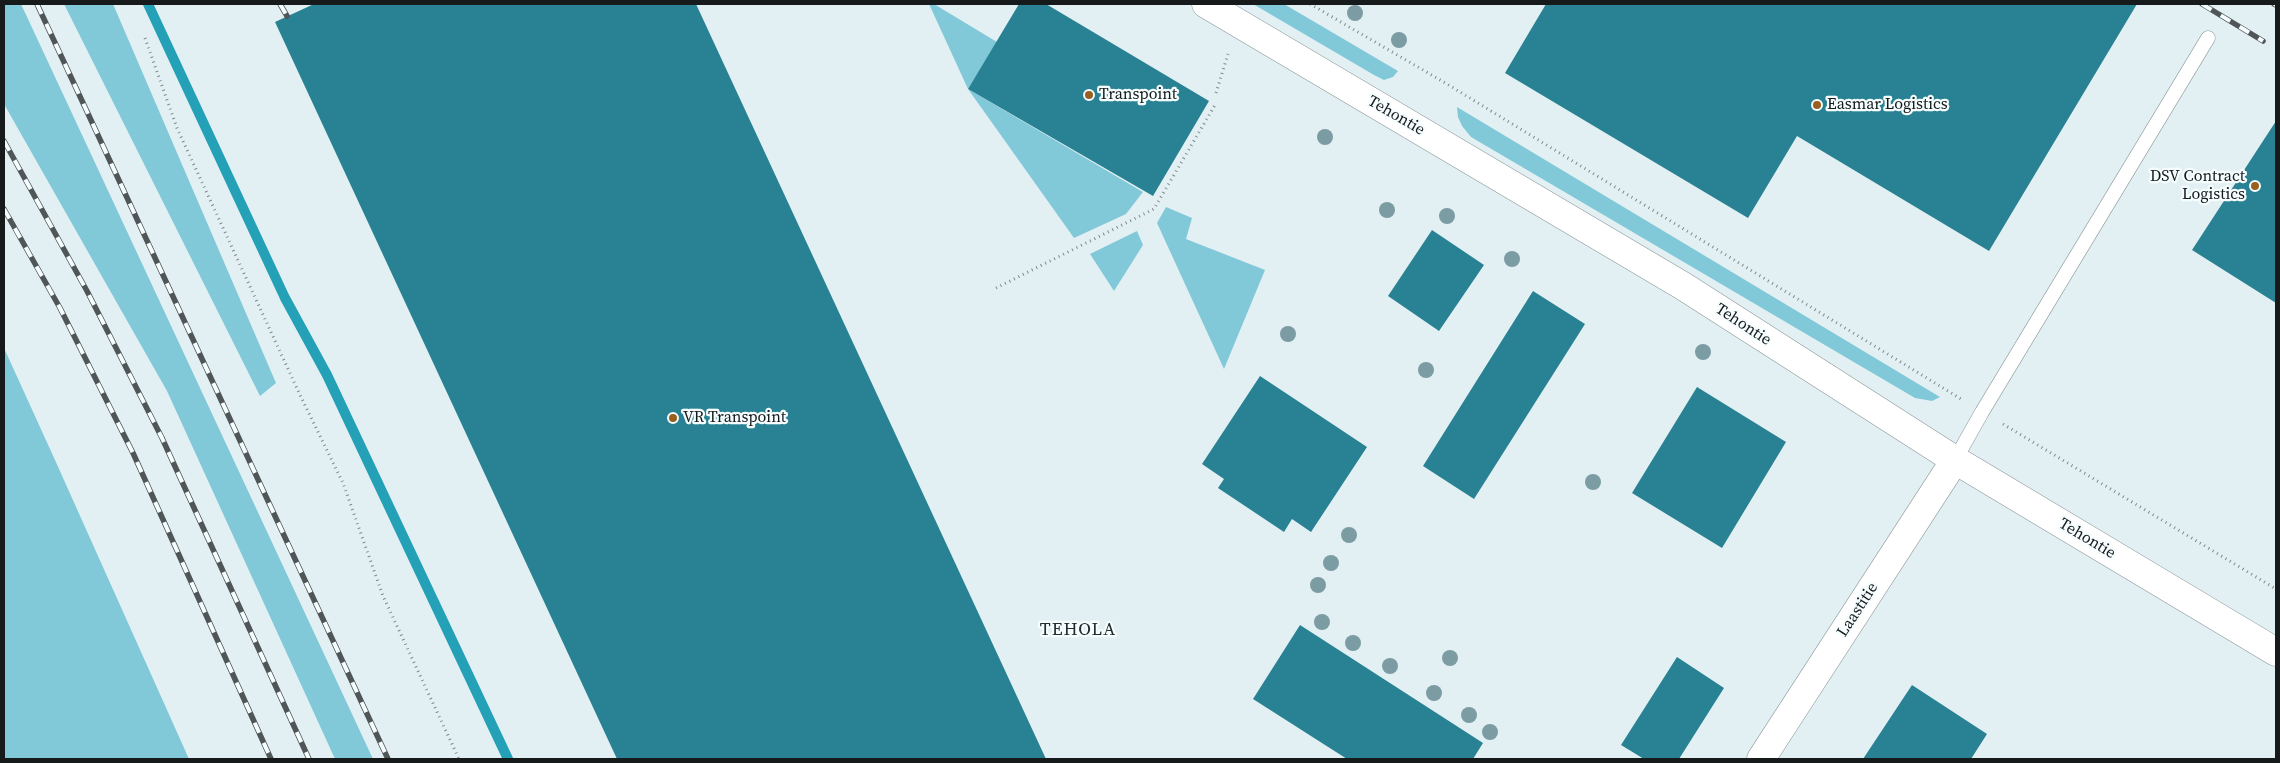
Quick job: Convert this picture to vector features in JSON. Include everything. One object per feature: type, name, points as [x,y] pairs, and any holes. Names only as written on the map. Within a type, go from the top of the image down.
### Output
[{"type":"street","name":"Tehontie","points":[[1206,4],[1683,286],[1955,460],[2276,652]]},
{"type":"street","name":"Laastitie","points":[[1761,759],[1955,460]]},
{"type":"lane","points":[[1955,460],[1982,412],[2208,38]]},
{"type":"path","points":[[1310,4],[1456,90],[1982,412],[2276,589]]},
{"type":"path","points":[[145,38],[176,128],[343,483],[383,596],[459,759]]},
{"type":"path","points":[[1216,93],[1225,59],[1233,50]]},
{"type":"path","points":[[996,288],[1154,209],[1215,106]]},
{"type":"shaded area","points":[[4,4],[21,4],[373,759],[335,759],[167,391],[4,104]]},
{"type":"shaded area","points":[[64,4],[113,4],[276,383],[260,396]]},
{"type":"shaded area","points":[[929,4],[934,4],[997,42],[968,89]]},
{"type":"shaded area","points":[[1253,4],[1284,4],[1398,71],[1393,77],[1384,80]]},
{"type":"shaded area","points":[[968,89],[1143,192],[1126,214],[1074,238]]},
{"type":"shaded area","points":[[1457,107],[1940,397],[1932,401],[1915,398],[1471,137],[1462,126],[1458,117]]},
{"type":"shaded area","points":[[1166,207],[1192,218],[1186,239],[1265,270],[1224,369],[1157,223]]},
{"type":"shaded area","points":[[1137,231],[1143,245],[1114,291],[1090,254]]},
{"type":"shaded area","points":[[4,348],[55,460],[189,759],[4,759]]},
{"type":"building","name":"VR Transpoint","points":[[314,4],[696,4],[1046,759],[617,759],[275,22]]},
{"type":"building","name":"Transpoint","points":[[1019,4],[1046,4],[1209,101],[1153,196],[968,89]]},
{"type":"building","name":"Easmar Logistics","points":[[1546,4],[2137,4],[1989,251],[1797,136],[1748,218],[1505,73]]},
{"type":"building","name":"DSV Contract Logistics","points":[[2276,121],[2276,303],[2192,250]]},
{"type":"building","points":[[1432,230],[1484,265],[1439,331],[1388,296]]},
{"type":"building","points":[[1533,291],[1585,324],[1474,499],[1423,466]]},
{"type":"building","points":[[1260,376],[1367,447],[1311,532],[1292,519],[1284,532],[1218,488],[1224,479],[1202,464]]},
{"type":"building","points":[[1697,387],[1786,442],[1722,548],[1632,493]]},
{"type":"building","points":[[1300,625],[1483,743],[1473,759],[1347,759],[1253,699]]},
{"type":"building","points":[[1677,657],[1724,688],[1679,759],[1644,759],[1621,745]]},
{"type":"building","points":[[1912,685],[1987,734],[1971,759],[1863,759]]},
{"type":"waterway","points":[[148,4],[285,298],[327,375],[508,759]]},
{"type":"railway","points":[[37,4],[388,759]]},
{"type":"railway","points":[[280,4],[287,16]]},
{"type":"railway","points":[[2202,4],[2263,41]]},
{"type":"railway","points":[[4,141],[87,291],[162,438],[309,759]]},
{"type":"railway","points":[[4,209],[60,308],[133,453],[271,759]]},
{"type":"place","name":"Transpoint","points":[[1089,95]]},
{"type":"place","name":"Easmar Logistics","points":[[1817,105]]},
{"type":"place","name":"DSV Contract Logistics","points":[[2255,186]]},
{"type":"place","name":"VR Transpoint","points":[[673,418]]},
{"type":"district","name":"TEHOLA","points":[[1078,630]]}]
